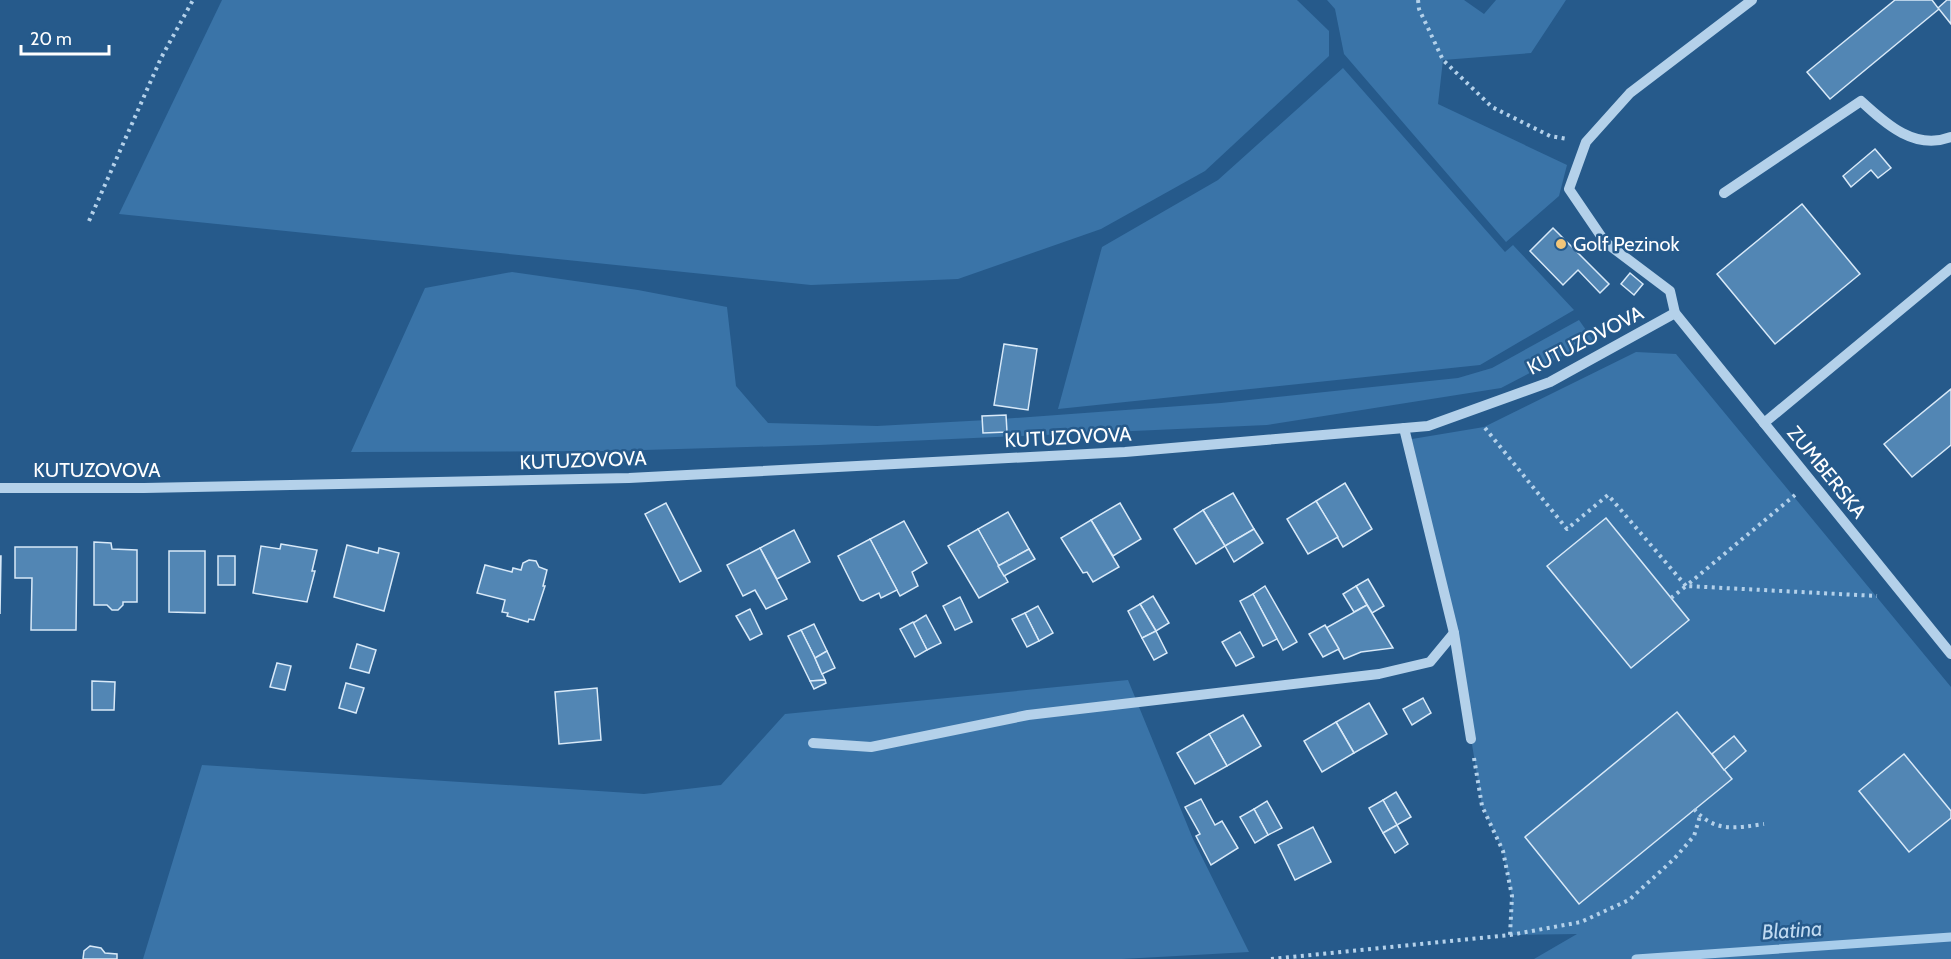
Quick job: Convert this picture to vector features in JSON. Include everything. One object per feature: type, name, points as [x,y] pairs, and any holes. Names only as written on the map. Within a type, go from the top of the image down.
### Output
[{"type":"street","name":"KUTUZOVOVA","points":[[0,488],[144,488],[629,478],[1125,452],[1428,426],[1550,382],[1675,313],[1670,291],[1605,242],[1569,189],[1586,142],[1630,93],[1752,0]]},
{"type":"street","points":[[1725,193],[1861,101],[1908,138],[1940,141],[1951,137]]},
{"type":"street","points":[[1764,423],[1951,268]]},
{"type":"street","name":"ZUMBERSKA","points":[[1675,313],[1951,654]]},
{"type":"street","points":[[1404,428],[1454,633],[1471,739]]},
{"type":"street","points":[[813,743],[871,747],[1028,715],[1379,674],[1430,662],[1454,633]]},
{"type":"path","points":[[89,221],[161,58],[193,0]]},
{"type":"path","points":[[1418,0],[1419,9],[1443,60],[1492,107],[1550,136],[1586,142]]},
{"type":"path","points":[[1484,427],[1567,529],[1608,495],[1686,586],[1877,596]]},
{"type":"path","points":[[1671,598],[1795,495]]},
{"type":"path","points":[[1471,739],[1482,806],[1503,851],[1510,884],[1512,896],[1510,935]]},
{"type":"path","points":[[1694,809],[1708,822],[1731,829],[1764,824]]},
{"type":"path","points":[[1271,959],[1510,935],[1581,922],[1629,900],[1674,859],[1694,836],[1701,816]]},
{"type":"shaded area","points":[[222,0],[1297,0],[1329,31],[1329,56],[1205,171],[1101,229],[958,279],[811,285],[119,214]]},
{"type":"shaded area","points":[[1327,0],[1464,0],[1484,14],[1496,0],[1566,0],[1531,53],[1443,60],[1438,104],[1567,165],[1559,196],[1506,242],[1344,54],[1335,9]]},
{"type":"shaded area","points":[[1343,68],[1505,252],[1513,245],[1574,310],[1480,365],[1058,409],[1102,247],[1218,180]]},
{"type":"shaded area","points":[[512,272],[638,290],[727,307],[736,386],[768,423],[877,426],[1221,403],[1458,378],[1492,368],[1579,320],[1593,340],[1501,388],[1267,425],[819,445],[610,451],[351,452],[425,288]]},
{"type":"shaded area","points":[[1636,352],[1676,354],[1951,687],[1951,959],[1534,959],[1577,934],[1510,935],[1512,896],[1503,851],[1482,806],[1454,633],[1406,440],[1484,427]]},
{"type":"shaded area","points":[[1128,680],[1193,839],[1249,952],[1122,959],[143,959],[202,765],[644,794],[721,785],[785,714]]},
{"type":"building","points":[[1895,0],[1932,0],[1938,8],[1947,0],[1951,0],[1951,24],[1939,9],[1830,99],[1807,72]]},
{"type":"building","points":[[1875,149],[1891,168],[1878,178],[1871,170],[1851,187],[1843,176]]},
{"type":"building","points":[[1802,204],[1860,274],[1775,344],[1717,274]]},
{"type":"building","points":[[1553,228],[1609,284],[1600,293],[1578,270],[1563,285],[1530,251]]},
{"type":"building","points":[[1630,273],[1643,284],[1634,295],[1621,284]]},
{"type":"building","points":[[1004,344],[1037,349],[1028,410],[994,405]]},
{"type":"building","points":[[1951,389],[1951,445],[1912,477],[1884,444]]},
{"type":"building","points":[[1006,415],[1007,432],[983,433],[982,416]]},
{"type":"building","points":[[1345,483],[1372,529],[1343,547],[1316,501]]},
{"type":"building","points":[[1233,493],[1254,529],[1225,546],[1203,510]]},
{"type":"building","points":[[1316,501],[1338,537],[1308,554],[1287,519]]},
{"type":"building","points":[[666,503],[701,571],[680,582],[645,514]]},
{"type":"building","points":[[1120,503],[1141,539],[1113,556],[1091,520]]},
{"type":"building","points":[[1203,510],[1225,546],[1196,564],[1174,529]]},
{"type":"building","points":[[1008,512],[1029,549],[998,566],[978,529]]},
{"type":"building","points":[[1606,518],[1689,620],[1631,668],[1547,566]]},
{"type":"building","points":[[1091,520],[1119,567],[1093,582],[1087,572],[1083,573],[1061,538]]},
{"type":"building","points":[[904,521],[927,563],[912,572],[918,586],[900,596],[870,539]]},
{"type":"building","points":[[978,529],[1008,582],[979,598],[948,546]]},
{"type":"building","points":[[1254,529],[1263,543],[1234,562],[1225,546]]},
{"type":"building","points":[[794,530],[810,562],[777,579],[760,548]]},
{"type":"building","points":[[870,539],[897,590],[881,598],[879,593],[863,601],[860,600],[838,556]]},
{"type":"building","points":[[94,542],[111,543],[112,549],[137,550],[137,602],[123,602],[118,610],[112,610],[107,605],[94,605]]},
{"type":"building","points":[[281,544],[317,550],[312,571],[315,571],[307,602],[253,593],[261,546],[280,549]]},
{"type":"building","points":[[347,545],[378,553],[379,548],[399,553],[384,611],[334,597]]},
{"type":"building","points":[[15,547],[77,547],[76,630],[31,630],[32,578],[15,578]]},
{"type":"building","points":[[760,548],[787,599],[766,609],[755,590],[743,596],[727,565]]},
{"type":"building","points":[[1029,549],[1035,559],[1004,576],[998,566]]},
{"type":"building","points":[[169,551],[205,551],[205,613],[169,612]]},
{"type":"building","points":[[0,556],[1,556],[0,614]]},
{"type":"building","points":[[218,556],[235,556],[235,585],[218,585]]},
{"type":"building","points":[[529,560],[536,561],[539,567],[547,570],[543,586],[545,586],[534,620],[529,619],[528,622],[507,616],[508,613],[502,612],[505,600],[477,593],[485,565],[512,572],[513,568],[521,570],[523,563]]},
{"type":"building","points":[[1368,579],[1384,606],[1372,613],[1356,586]]},
{"type":"building","points":[[1265,586],[1297,642],[1283,650],[1253,594]]},
{"type":"building","points":[[1356,586],[1367,605],[1354,612],[1343,594]]},
{"type":"building","points":[[1253,594],[1277,639],[1263,646],[1240,601]]},
{"type":"building","points":[[1153,596],[1169,623],[1156,631],[1140,604]]},
{"type":"building","points":[[960,597],[972,622],[955,630],[943,606]]},
{"type":"building","points":[[1140,604],[1156,631],[1142,638],[1128,611]]},
{"type":"building","points":[[1367,605],[1393,648],[1361,652],[1344,659],[1326,628]]},
{"type":"building","points":[[1038,606],[1053,633],[1039,641],[1025,613]]},
{"type":"building","points":[[750,609],[762,634],[750,640],[736,616]]},
{"type":"building","points":[[1025,613],[1039,641],[1027,647],[1012,619]]},
{"type":"building","points":[[926,615],[941,643],[927,650],[913,623]]},
{"type":"building","points":[[913,622],[927,650],[915,657],[900,629]]},
{"type":"building","points":[[814,624],[827,651],[815,658],[801,630]]},
{"type":"building","points":[[1325,625],[1339,649],[1323,657],[1309,634]]},
{"type":"building","points":[[801,630],[825,680],[810,681],[788,636]]},
{"type":"building","points":[[1156,631],[1167,653],[1154,660],[1142,638]]},
{"type":"building","points":[[1240,632],[1254,657],[1236,666],[1222,642]]},
{"type":"building","points":[[357,644],[376,650],[369,673],[350,668]]},
{"type":"building","points":[[827,651],[835,668],[822,674],[815,658]]},
{"type":"building","points":[[277,663],[291,666],[285,690],[270,687]]},
{"type":"building","points":[[825,680],[826,683],[814,689],[810,681]]},
{"type":"building","points":[[92,681],[115,682],[114,710],[92,710]]},
{"type":"building","points":[[346,683],[364,688],[356,713],[339,708]]},
{"type":"building","points":[[597,688],[601,740],[559,744],[555,692]]},
{"type":"building","points":[[1423,698],[1431,713],[1412,725],[1403,709]]},
{"type":"building","points":[[1369,703],[1387,734],[1354,753],[1336,722]]},
{"type":"building","points":[[1677,712],[1732,779],[1579,904],[1525,837]]},
{"type":"building","points":[[1243,715],[1261,746],[1227,766],[1209,734]]},
{"type":"building","points":[[1336,722],[1354,753],[1322,772],[1304,741]]},
{"type":"building","points":[[1209,734],[1227,766],[1195,784],[1177,753]]},
{"type":"building","points":[[1734,736],[1746,751],[1724,770],[1712,754]]},
{"type":"building","points":[[1904,754],[1951,811],[1951,818],[1909,852],[1859,791]]},
{"type":"building","points":[[1396,792],[1411,817],[1397,825],[1383,800]]},
{"type":"building","points":[[1201,799],[1215,825],[1222,821],[1238,848],[1211,865],[1196,836],[1200,834],[1185,807]]},
{"type":"building","points":[[1383,800],[1397,825],[1383,833],[1369,808]]},
{"type":"building","points":[[1267,801],[1282,828],[1268,835],[1254,809]]},
{"type":"building","points":[[1254,809],[1268,835],[1255,843],[1240,817]]},
{"type":"building","points":[[1397,825],[1408,844],[1395,853],[1383,833]]},
{"type":"building","points":[[1313,827],[1331,862],[1295,880],[1278,845]]},
{"type":"building","points":[[90,946],[101,948],[105,953],[117,954],[117,959],[83,959],[84,951]]},
{"type":"waterway","name":"Blatina","points":[[1636,959],[1951,937]]},
{"type":"place","name":"Golf Pezinok","points":[[1561,244]]}]
